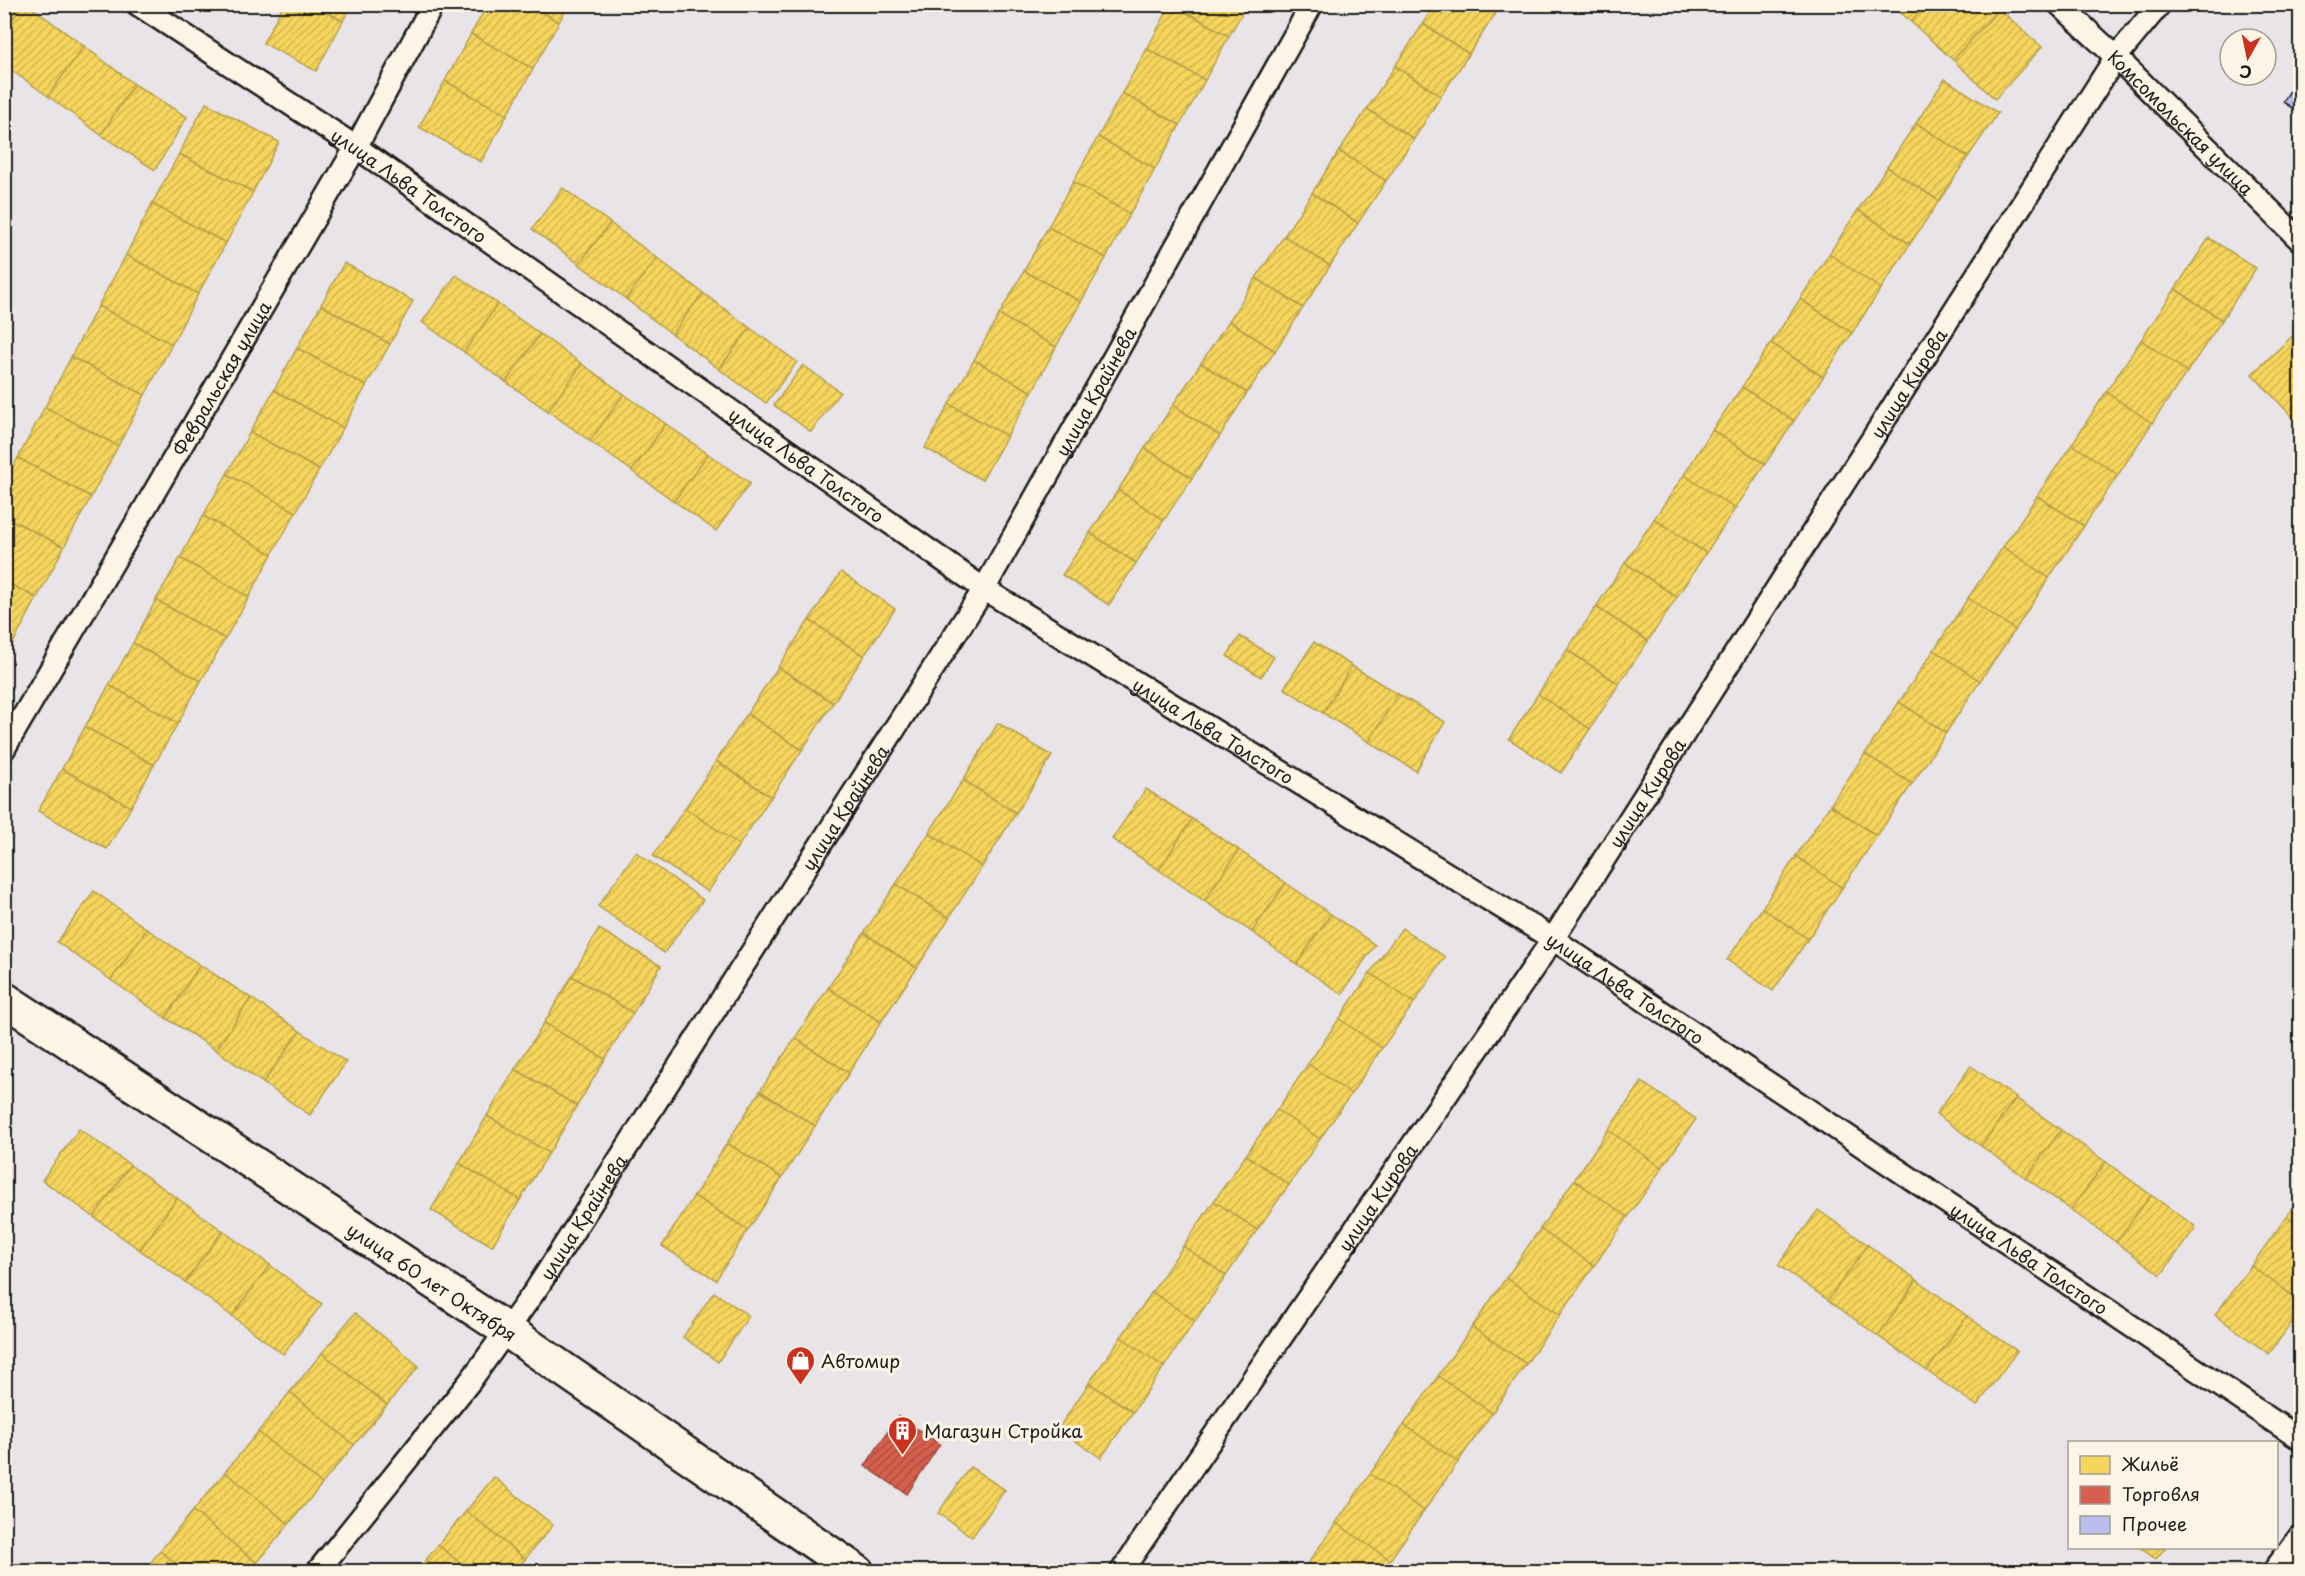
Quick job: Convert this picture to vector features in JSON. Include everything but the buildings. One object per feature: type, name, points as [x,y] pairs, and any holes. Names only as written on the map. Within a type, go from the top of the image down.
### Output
[{"type":"main road","name":"улица 60 лет Октября","points":[[4,999],[508,1331],[856,1572]]},
{"type":"street","name":"улица Льва Толстого","points":[[137,4],[356,147],[984,589],[1553,939],[2301,1439]]},
{"type":"street","name":"Февральская улица","points":[[4,749],[356,147],[433,4]]},
{"type":"street","name":"улица Крайнева","points":[[317,1572],[508,1331],[984,589],[1312,4]]},
{"type":"street","name":"Комсомольская улица","points":[[2059,4],[2116,57],[2301,240]]},
{"type":"street","name":"улица Кирова","points":[[1121,1572],[1553,939],[2116,57],[2160,4]]},
{"type":"street","points":[[2273,1572],[2301,1536]]},
{"type":"place","name":"Автомир","points":[[800,1386]]},
{"type":"place","name":"Магазин Стройка","points":[[903,1456]]}]
